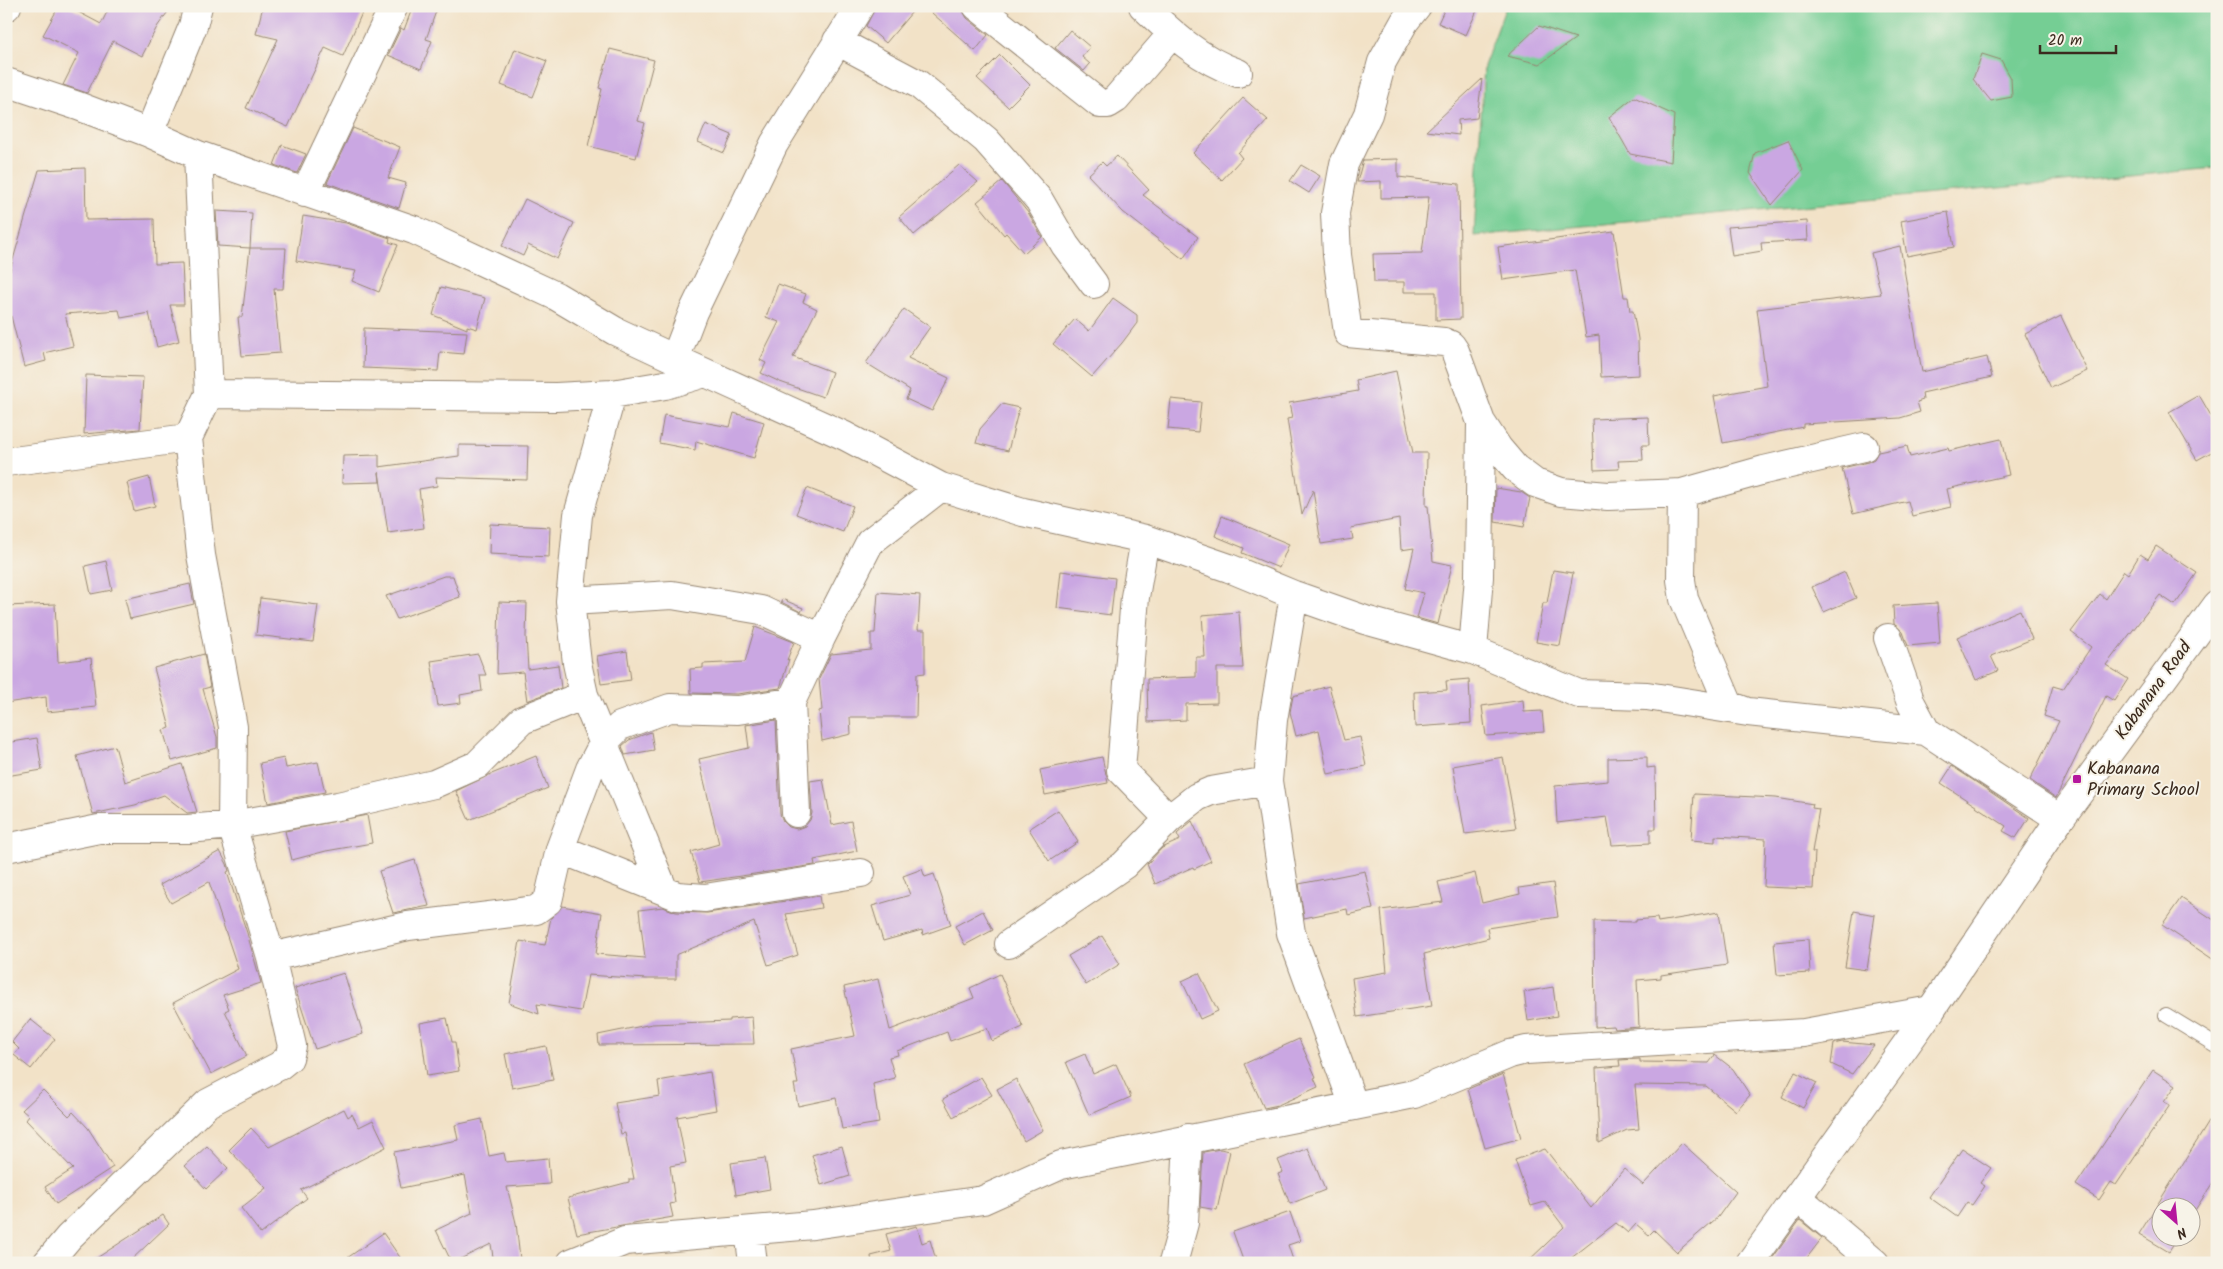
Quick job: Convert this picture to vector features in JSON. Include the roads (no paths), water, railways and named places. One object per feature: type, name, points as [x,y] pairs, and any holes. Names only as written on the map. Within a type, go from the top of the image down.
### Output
[{"type":"street","points":[[149,133],[193,26],[198,6]]},
{"type":"street","points":[[305,193],[394,6]]},
{"type":"street","points":[[675,359],[693,312],[774,144],[860,6]]},
{"type":"street","points":[[977,6],[1100,104],[1108,104],[1116,99],[1172,34]]},
{"type":"street","points":[[1143,6],[1172,34],[1204,58],[1238,73]]},
{"type":"street","points":[[1417,6],[1405,21],[1382,62],[1368,114],[1344,164],[1336,213],[1337,255],[1347,330],[1351,334],[1444,342],[1451,345],[1455,351],[1481,422],[1514,468],[1535,483],[1561,492],[1608,496],[1682,493],[1764,470],[1864,447]]},
{"type":"street","points":[[837,41],[918,84],[986,140],[1039,200],[1065,245],[1094,284]]},
{"type":"street","points":[[6,82],[78,106],[149,133],[198,155],[414,230],[556,296],[615,331],[845,436],[941,487],[1024,512],[1145,539],[1229,568],[1294,595],[1365,620],[1473,650],[1579,694],[1647,696],[1748,712],[1926,731],[2060,819]]},
{"type":"street","points":[[47,1263],[69,1237],[208,1103],[279,1066],[289,1058],[292,1046],[270,957],[232,825],[233,727],[201,555],[188,438],[210,394],[198,155]]},
{"type":"street","points":[[210,394],[556,397],[612,394],[665,384],[705,373]]},
{"type":"street","points":[[612,394],[578,515],[570,601],[577,663],[584,695],[664,891]]},
{"type":"street","points":[[1473,650],[1479,577],[1481,422]]},
{"type":"street","points":[[6,462],[188,438]]},
{"type":"street","points":[[796,813],[791,702],[870,542],[941,487]]},
{"type":"street","points":[[1682,493],[1681,580],[1684,599],[1729,705],[1748,712]]},
{"type":"street","points":[[1145,539],[1135,596],[1120,770],[1169,819]]},
{"type":"street","points":[[570,601],[672,595],[762,610],[821,638]]},
{"type":"street","points":[[1294,595],[1273,720],[1268,781],[1292,934],[1354,1106]]},
{"type":"street","name":"Kabanana Road","points":[[1750,1263],[1931,1010],[2060,819],[2217,605]]},
{"type":"street","points":[[1888,638],[1911,703],[1926,731]]},
{"type":"street","points":[[6,848],[99,829],[188,829],[232,825],[338,806],[434,784],[476,765],[522,720],[584,695]]},
{"type":"street","points":[[270,957],[408,926],[536,910],[548,901],[560,849],[590,769],[604,742],[620,726],[670,708],[738,710],[791,702]]},
{"type":"street","points":[[1009,944],[1124,866],[1169,819],[1204,794],[1268,781]]},
{"type":"street","points":[[560,849],[677,896],[705,898],[861,873]]},
{"type":"street","points":[[571,1263],[625,1241],[813,1225],[983,1200],[1061,1165],[1414,1094],[1510,1054],[1526,1050],[1804,1033],[1931,1010]]},
{"type":"street","points":[[1173,1263],[1184,1223],[1188,1138]]},
{"type":"street","points":[[1797,1197],[1875,1263]]},
{"type":"street","points":[[748,1231],[753,1263]]},
{"type":"lane","points":[[2166,1015],[2217,1046]]},
{"type":"place","name":"Kabanana Primary School","points":[[2077,779]]}]
